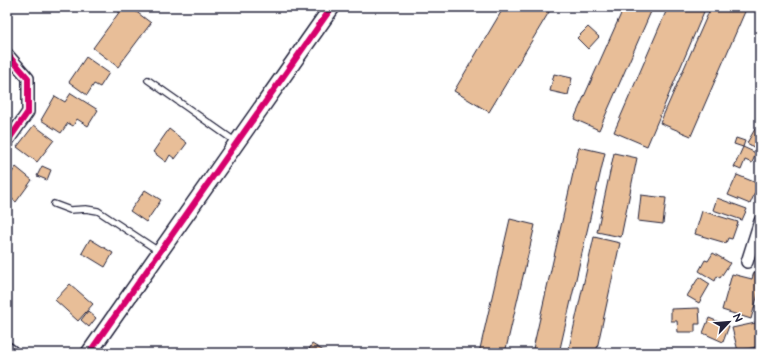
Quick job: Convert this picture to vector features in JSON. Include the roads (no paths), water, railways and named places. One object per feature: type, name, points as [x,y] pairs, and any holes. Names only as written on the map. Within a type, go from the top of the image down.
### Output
[{"type":"street","points":[[89,353],[332,7]]},
{"type":"street","points":[[7,54],[28,78],[28,112],[7,142]]},
{"type":"street","points":[[747,262],[760,221]]},
{"type":"street","points":[[7,350],[11,353]]},
{"type":"lane","points":[[148,80],[237,142]]},
{"type":"lane","points":[[54,204],[70,210],[86,209],[98,211],[160,252]]}]
